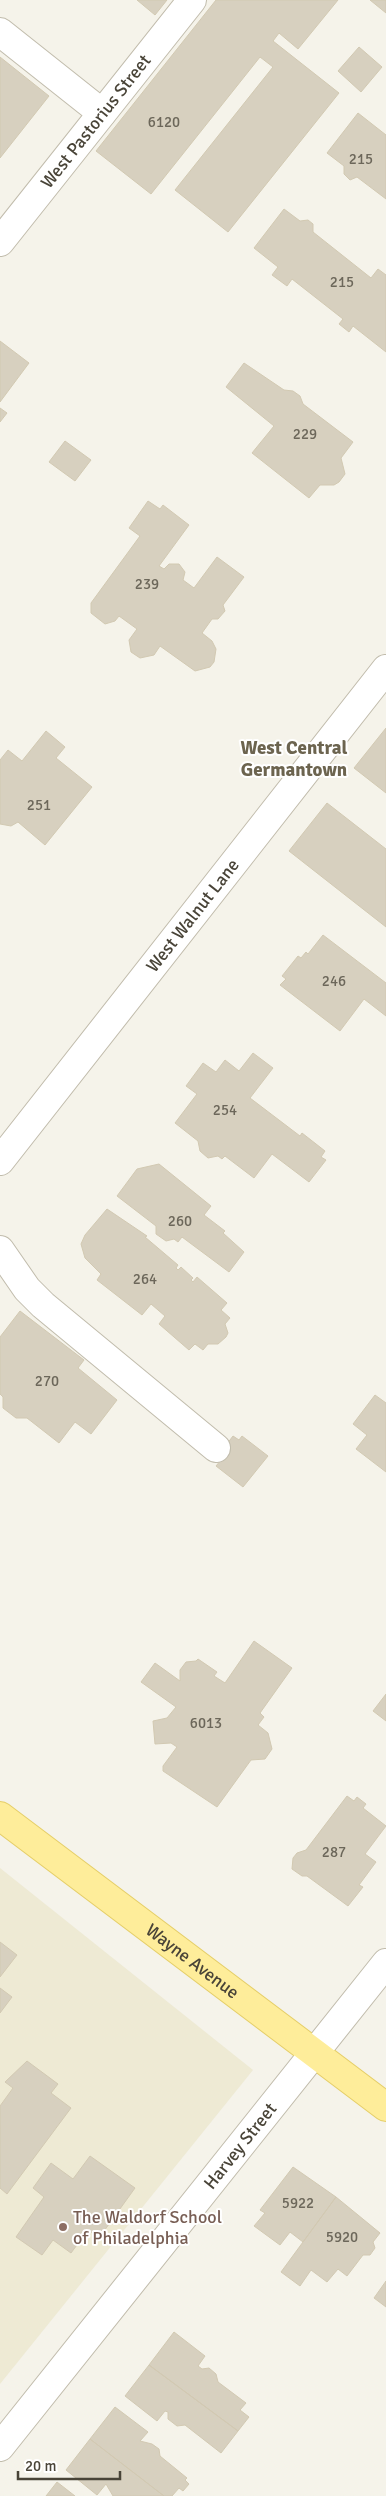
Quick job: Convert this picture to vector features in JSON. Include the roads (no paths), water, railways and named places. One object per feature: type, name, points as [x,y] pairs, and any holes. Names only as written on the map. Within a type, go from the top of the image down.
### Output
[{"type":"main road","name":"Wayne Avenue","points":[[0,1816],[386,2108]]},
{"type":"street","name":"West Pastorius Street","points":[[0,242],[192,0]]},
{"type":"street","points":[[0,32],[102,113]]},
{"type":"street","name":"West Walnut Lane","points":[[0,1161],[386,669]]},
{"type":"street","points":[[0,1250],[27,1289],[43,1305],[216,1448]]},
{"type":"street","name":"Harvey Street","points":[[0,2447],[386,1963]]},
{"type":"place","name":"The Waldorf School of Philadelphia","points":[[63,2227]]},
{"type":"district","name":"West Central Germantown","points":[[294,758]]}]
